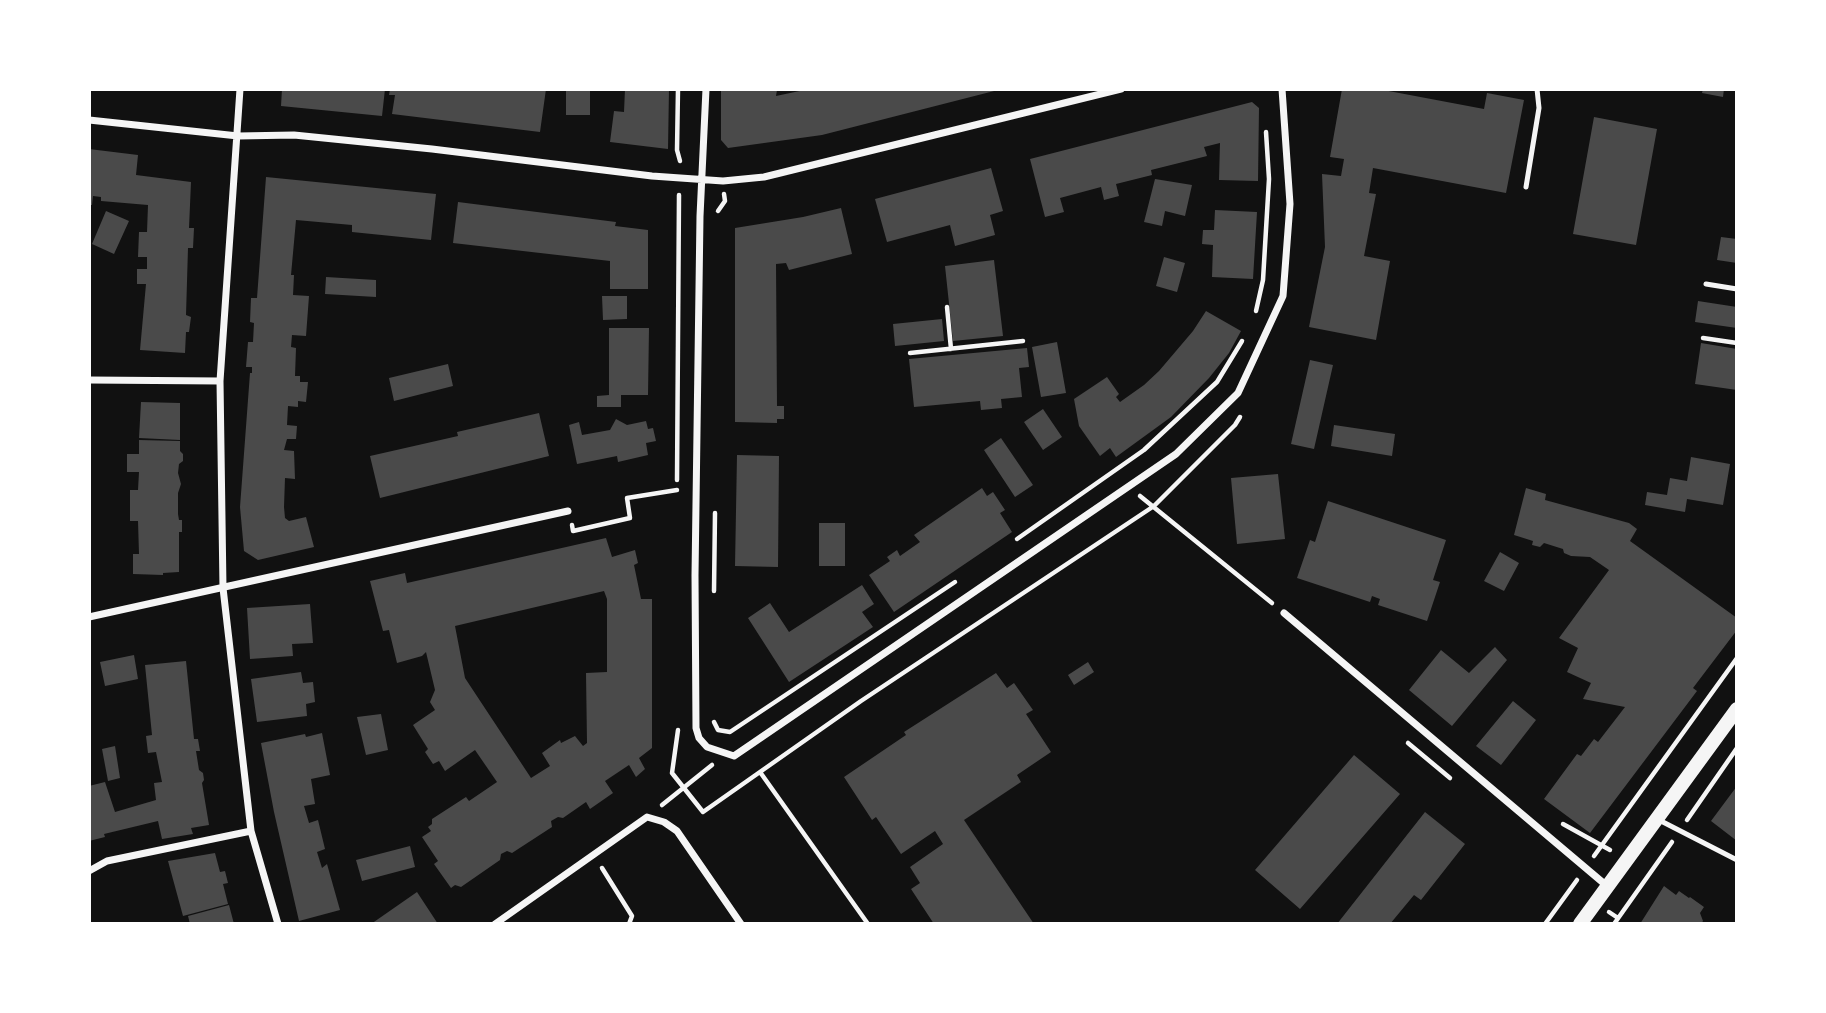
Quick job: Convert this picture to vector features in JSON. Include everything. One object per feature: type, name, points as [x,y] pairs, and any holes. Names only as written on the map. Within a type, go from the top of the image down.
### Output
[{"type":"main road","points":[[1580,924],[1737,709]]},
{"type":"street","points":[[240,89],[220,381],[223,588],[251,831],[278,924]]},
{"type":"street","points":[[706,89],[701,180],[695,575],[696,728],[699,738],[707,747],[734,756],[1177,453],[1238,393],[1283,296],[1290,204],[1282,89]]},
{"type":"street","points":[[89,120],[238,136],[308,136],[723,181],[764,177],[1121,89]]},
{"type":"street","points":[[89,380],[220,381]]},
{"type":"street","points":[[89,617],[568,511]]},
{"type":"street","points":[[1284,613],[1607,886]]},
{"type":"street","points":[[495,924],[647,817],[664,822],[677,831],[741,924]]},
{"type":"street","points":[[89,871],[107,861],[251,831]]},
{"type":"lane","points":[[1526,187],[1539,108],[1537,89]]},
{"type":"lane","points":[[1706,285],[1737,289]]},
{"type":"lane","points":[[1657,819],[1737,860]]},
{"type":"path","points":[[677,503],[680,159],[677,150],[678,89]]},
{"type":"path","points":[[1254,321],[1263,280],[1269,179],[1265,128]]},
{"type":"path","points":[[947,307],[951,349]]},
{"type":"path","points":[[1007,546],[1144,450],[1217,382],[1248,331]]},
{"type":"path","points":[[1703,338],[1737,343]]},
{"type":"path","points":[[910,353],[1023,341]]},
{"type":"path","points":[[679,728],[672,773],[703,812],[861,701],[1154,506],[1235,425],[1242,413]]},
{"type":"path","points":[[1128,488],[1154,506],[1284,613]]},
{"type":"path","points":[[568,511],[573,531],[630,519],[627,498],[677,490]]},
{"type":"path","points":[[714,602],[715,507]]},
{"type":"path","points":[[713,719],[718,730],[730,732],[962,577]]},
{"type":"path","points":[[1545,924],[1737,658]]},
{"type":"path","points":[[647,817],[725,754]]},
{"type":"path","points":[[760,772],[868,924]]},
{"type":"path","points":[[594,856],[632,916],[629,924]]},
{"type":"building","points":[[282,89],[385,89],[382,116],[281,106]]},
{"type":"building","points":[[390,89],[546,89],[540,132],[392,114],[395,95],[389,95]]},
{"type":"building","points":[[625,89],[669,89],[668,149],[610,142],[614,111],[624,112]]},
{"type":"building","points":[[721,89],[777,90],[776,96],[809,89],[998,90],[822,135],[728,148],[721,140]]},
{"type":"building","points":[[1342,89],[1378,89],[1484,109],[1487,93],[1524,100],[1506,193],[1373,168],[1369,193],[1376,194],[1364,256],[1390,261],[1376,340],[1309,327],[1325,247],[1322,174],[1341,176],[1344,159],[1330,157]]},
{"type":"building","points":[[1703,89],[1724,89],[1723,97],[1702,93]]},
{"type":"building","points":[[566,91],[590,91],[590,115],[566,115]]},
{"type":"building","points":[[1252,102],[1259,108],[1258,181],[1219,180],[1220,143],[1204,147],[1207,156],[1151,170],[1152,175],[1116,184],[1119,196],[1104,200],[1101,187],[1060,198],[1064,212],[1045,217],[1030,159]]},
{"type":"building","points":[[1594,117],[1657,129],[1636,245],[1573,234]]},
{"type":"building","points":[[89,149],[138,155],[136,175],[191,182],[189,228],[194,228],[193,248],[188,248],[186,315],[191,317],[189,332],[186,332],[185,353],[140,350],[146,284],[137,284],[137,269],[147,269],[147,257],[138,257],[139,232],[147,232],[148,205],[101,201],[101,197],[93,196],[92,205],[89,205]]},
{"type":"building","points":[[991,168],[1003,211],[990,215],[995,235],[955,246],[950,225],[887,242],[875,199]]},
{"type":"building","points":[[266,177],[436,194],[431,240],[352,232],[352,225],[296,220],[291,275],[294,275],[293,295],[309,296],[306,336],[292,335],[291,347],[296,348],[295,376],[300,376],[300,382],[308,382],[306,402],[298,401],[298,407],[288,406],[287,425],[297,426],[296,439],[287,439],[284,450],[294,451],[295,479],[285,478],[284,507],[285,518],[289,521],[306,517],[314,547],[258,560],[244,551],[240,507],[252,373],[252,367],[246,367],[248,342],[253,342],[251,298],[257,298]]},
{"type":"building","points":[[1155,179],[1192,185],[1185,216],[1165,211],[1162,226],[1144,222]]},
{"type":"building","points":[[458,202],[616,222],[615,226],[648,230],[648,289],[610,289],[610,261],[453,243]]},
{"type":"building","points":[[841,208],[852,254],[789,270],[786,263],[776,264],[777,406],[784,406],[784,419],[777,419],[777,423],[735,422],[735,228]]},
{"type":"building","points":[[1215,210],[1257,212],[1253,279],[1212,277],[1213,245],[1202,244],[1203,230],[1214,230]]},
{"type":"building","points":[[106,211],[129,221],[114,254],[92,244]]},
{"type":"building","points":[[1721,237],[1737,239],[1737,263],[1717,260]]},
{"type":"building","points":[[1164,257],[1185,263],[1177,292],[1156,286]]},
{"type":"building","points":[[994,260],[1003,336],[953,341],[945,266]]},
{"type":"building","points":[[326,277],[376,280],[376,297],[325,294]]},
{"type":"building","points":[[602,296],[627,296],[627,319],[603,320]]},
{"type":"building","points":[[1698,301],[1737,307],[1737,328],[1695,322]]},
{"type":"building","points":[[1206,311],[1241,331],[1229,353],[1171,417],[1116,457],[1110,448],[1100,456],[1079,426],[1074,399],[1107,377],[1119,394],[1116,397],[1120,402],[1159,371]]},
{"type":"building","points":[[942,319],[944,341],[895,346],[893,324]]},
{"type":"building","points":[[609,328],[649,328],[648,395],[621,395],[621,407],[597,407],[597,396],[609,395]]},
{"type":"building","points":[[1057,342],[1066,393],[1041,397],[1032,347]]},
{"type":"building","points":[[1701,343],[1737,349],[1737,390],[1695,384]]},
{"type":"building","points":[[1027,348],[1029,367],[1019,368],[1022,397],[1001,399],[1002,408],[981,410],[980,401],[914,407],[909,359]]},
{"type":"building","points":[[1310,360],[1333,365],[1314,449],[1291,444]]},
{"type":"building","points":[[448,364],[453,386],[394,401],[389,378]]},
{"type":"building","points":[[141,402],[180,403],[180,440],[139,438]]},
{"type":"building","points":[[1043,409],[1062,437],[1043,450],[1024,422]]},
{"type":"building","points":[[539,413],[549,456],[380,498],[370,456],[458,436],[457,432]]},
{"type":"building","points":[[616,419],[627,425],[646,421],[648,429],[653,428],[656,441],[646,443],[648,455],[618,462],[617,456],[577,464],[569,425],[579,422],[582,435],[610,430]]},
{"type":"building","points":[[1334,425],[1395,434],[1392,456],[1331,446]]},
{"type":"building","points":[[1001,438],[1033,485],[1015,497],[984,450]]},
{"type":"building","points":[[139,440],[180,441],[183,461],[179,464],[178,473],[181,484],[178,514],[179,520],[182,520],[182,532],[179,532],[179,572],[163,575],[133,574],[133,554],[139,554],[138,521],[130,521],[130,490],[138,490],[139,472],[127,472],[127,454],[139,454]]},
{"type":"building","points":[[737,455],[779,456],[778,567],[735,566]]},
{"type":"building","points":[[1691,457],[1730,464],[1723,505],[1687,499],[1685,512],[1645,505],[1647,492],[1667,495],[1670,478],[1687,481]]},
{"type":"building","points":[[1278,474],[1285,539],[1237,544],[1231,478]]},
{"type":"building","points":[[982,488],[987,496],[993,492],[1005,510],[1000,513],[1012,532],[894,612],[869,575],[890,561],[887,557],[897,550],[900,556],[920,542],[914,535]]},
{"type":"building","points":[[1526,488],[1546,494],[1545,500],[1629,523],[1637,529],[1630,541],[1737,618],[1737,630],[1693,688],[1697,691],[1590,833],[1544,799],[1577,754],[1581,756],[1594,739],[1598,742],[1625,707],[1583,699],[1591,683],[1567,672],[1578,648],[1559,638],[1609,570],[1590,557],[1571,556],[1564,553],[1563,549],[1544,543],[1540,547],[1532,545],[1533,541],[1514,535]]},
{"type":"building","points":[[1328,501],[1446,540],[1433,580],[1440,582],[1427,621],[1378,605],[1380,599],[1372,596],[1370,602],[1297,578],[1310,540],[1315,542]]},
{"type":"building","points":[[819,523],[845,523],[845,566],[819,566]]},
{"type":"building","points":[[606,538],[612,557],[635,550],[638,563],[634,565],[641,599],[652,599],[652,748],[639,758],[645,769],[636,777],[629,765],[605,781],[613,793],[590,809],[586,802],[563,818],[558,817],[551,821],[552,827],[512,853],[507,851],[501,854],[500,860],[461,887],[455,885],[451,888],[434,864],[438,861],[422,837],[431,831],[428,827],[432,824],[432,819],[466,797],[469,801],[497,782],[475,750],[445,771],[439,761],[433,764],[425,752],[428,749],[413,725],[435,710],[430,702],[435,690],[426,652],[422,656],[397,663],[389,630],[383,631],[370,581],[405,573],[407,583]],"holes":[[[604,591],[607,599],[607,672],[586,673],[587,743],[583,746],[575,736],[561,743],[560,740],[542,753],[550,766],[531,778],[465,678],[455,626]]]},
{"type":"building","points":[[1500,552],[1519,563],[1504,591],[1484,581]]},
{"type":"building","points":[[862,585],[874,604],[862,612],[873,627],[789,682],[748,618],[770,603],[789,632]]},
{"type":"building","points":[[310,604],[313,643],[292,644],[293,656],[250,659],[247,608]]},
{"type":"building","points":[[1495,647],[1507,660],[1452,726],[1409,690],[1441,650],[1469,673]]},
{"type":"building","points":[[134,655],[138,679],[105,686],[100,662]]},
{"type":"building","points":[[186,661],[194,739],[198,739],[200,751],[196,751],[199,770],[203,773],[202,783],[209,825],[191,828],[193,834],[162,839],[158,821],[104,834],[105,837],[89,841],[89,786],[105,782],[115,812],[156,800],[154,783],[162,782],[156,752],[148,753],[146,736],[152,735],[145,665]]},
{"type":"building","points":[[1088,662],[1094,672],[1074,685],[1068,675]]},
{"type":"building","points":[[301,672],[303,683],[313,682],[315,702],[306,704],[307,716],[257,722],[251,679]]},
{"type":"building","points":[[996,673],[1007,688],[1014,683],[1033,710],[1026,714],[1051,752],[1017,775],[1021,782],[964,820],[1034,924],[934,924],[911,889],[920,883],[910,867],[943,844],[935,831],[901,854],[876,817],[872,820],[844,777],[906,735],[904,732]]},
{"type":"building","points":[[1513,701],[1536,720],[1501,765],[1476,746]]},
{"type":"building","points":[[381,714],[388,750],[366,755],[357,717]]},
{"type":"building","points":[[322,733],[330,775],[311,779],[315,804],[304,806],[309,823],[318,820],[325,849],[317,852],[322,868],[327,864],[340,910],[299,921],[261,743]]},
{"type":"building","points":[[115,746],[120,778],[108,781],[102,749]]},
{"type":"building","points":[[1354,755],[1400,794],[1300,909],[1255,870]]},
{"type":"building","points":[[1737,786],[1737,841],[1711,821]]},
{"type":"building","points":[[1425,812],[1465,844],[1421,900],[1414,895],[1390,924],[1337,924]]},
{"type":"building","points":[[410,846],[415,867],[362,881],[356,860]]},
{"type":"building","points":[[215,853],[220,872],[225,871],[228,883],[223,884],[228,904],[183,916],[168,861]]},
{"type":"building","points":[[1664,886],[1676,895],[1679,891],[1704,907],[1700,913],[1703,921],[1701,924],[1640,924]]},
{"type":"building","points":[[417,892],[438,924],[371,924]]},
{"type":"building","points":[[229,905],[234,924],[190,924],[188,916]]}]
